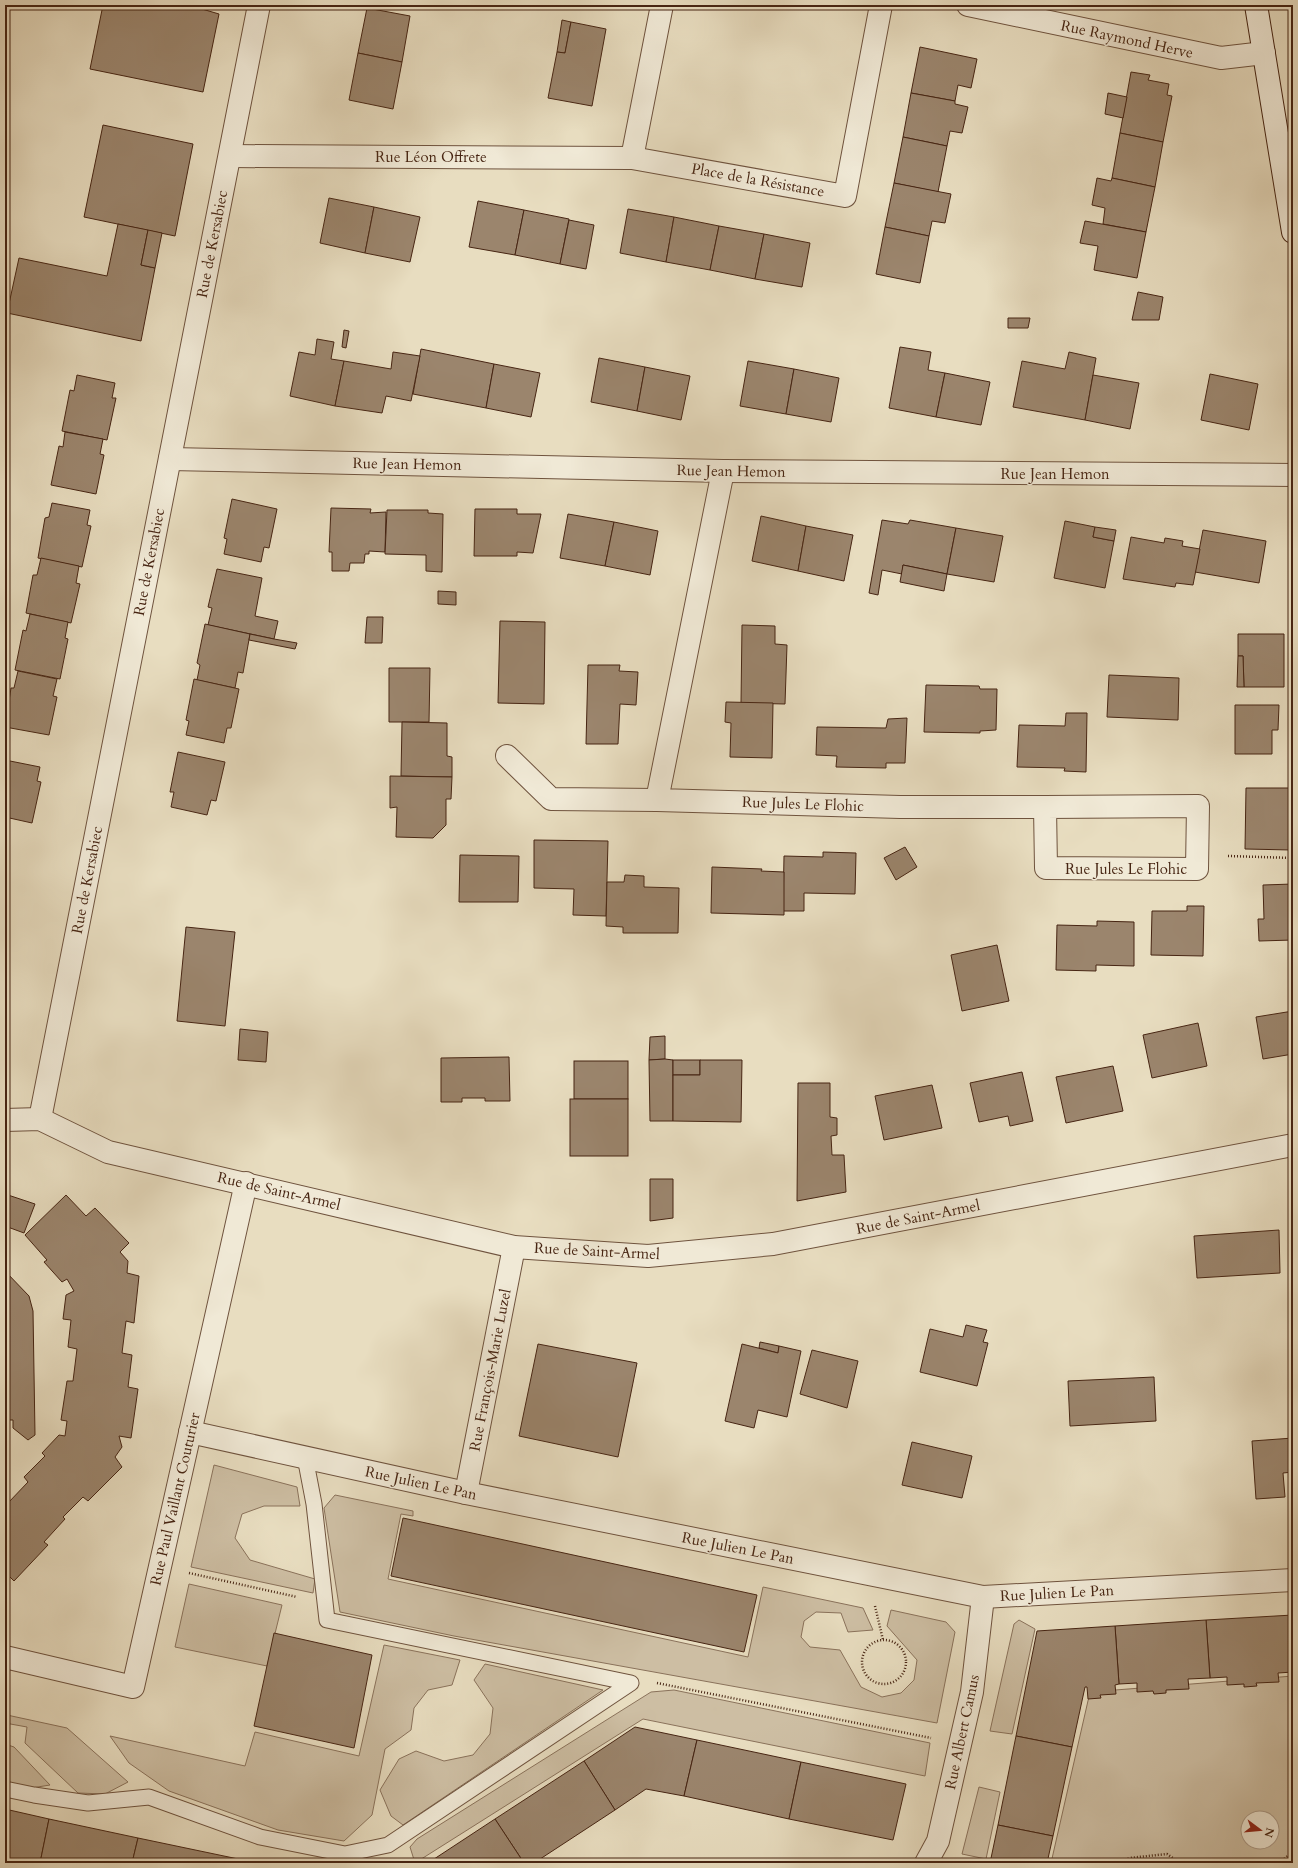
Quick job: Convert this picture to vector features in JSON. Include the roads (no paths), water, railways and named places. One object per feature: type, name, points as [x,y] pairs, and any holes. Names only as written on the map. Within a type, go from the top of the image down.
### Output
[{"type":"street","name":"Rue de Kersabiec","points":[[40,1119],[259,5]]},
{"type":"street","points":[[632,158],[662,5]]},
{"type":"street","name":"Place de la Résistance","points":[[632,158],[845,196],[881,5]]},
{"type":"street","name":"Rue Raymond Herve","points":[[968,5],[1221,58],[1264,53]]},
{"type":"street","points":[[1256,5],[1289,178],[1293,232]]},
{"type":"street","name":"Rue Léon Offrete","points":[[230,156],[632,158]]},
{"type":"street","name":"Rue Jean Hemon","points":[[170,459],[723,471],[1293,475]]},
{"type":"street","points":[[657,800],[723,471]]},
{"type":"street","name":"Rue Jules Le Flohic","points":[[507,756],[551,799],[657,800],[900,807],[1198,806],[1197,869],[1046,868],[1046,807]]},
{"type":"street","name":"Rue de Saint-Armel","points":[[5,1120],[40,1119],[108,1152],[246,1183],[514,1247],[648,1256],[773,1244],[1293,1145]]},
{"type":"street","name":"Rue Paul Vaillant Couturier","points":[[5,1657],[133,1687],[246,1183]]},
{"type":"street","name":"Rue François-Marie Luzel","points":[[466,1493],[514,1247]]},
{"type":"street","name":"Rue Julien Le Pan","points":[[190,1432],[466,1493],[983,1597],[1293,1580]]},
{"type":"street","name":"Rue Albert Camus","points":[[926,1863],[938,1841],[972,1692],[983,1597]]},
{"type":"lane","points":[[5,1789],[88,1803],[149,1797],[260,1837],[345,1854],[388,1846],[631,1682],[327,1620],[314,1504],[305,1457]]}]
